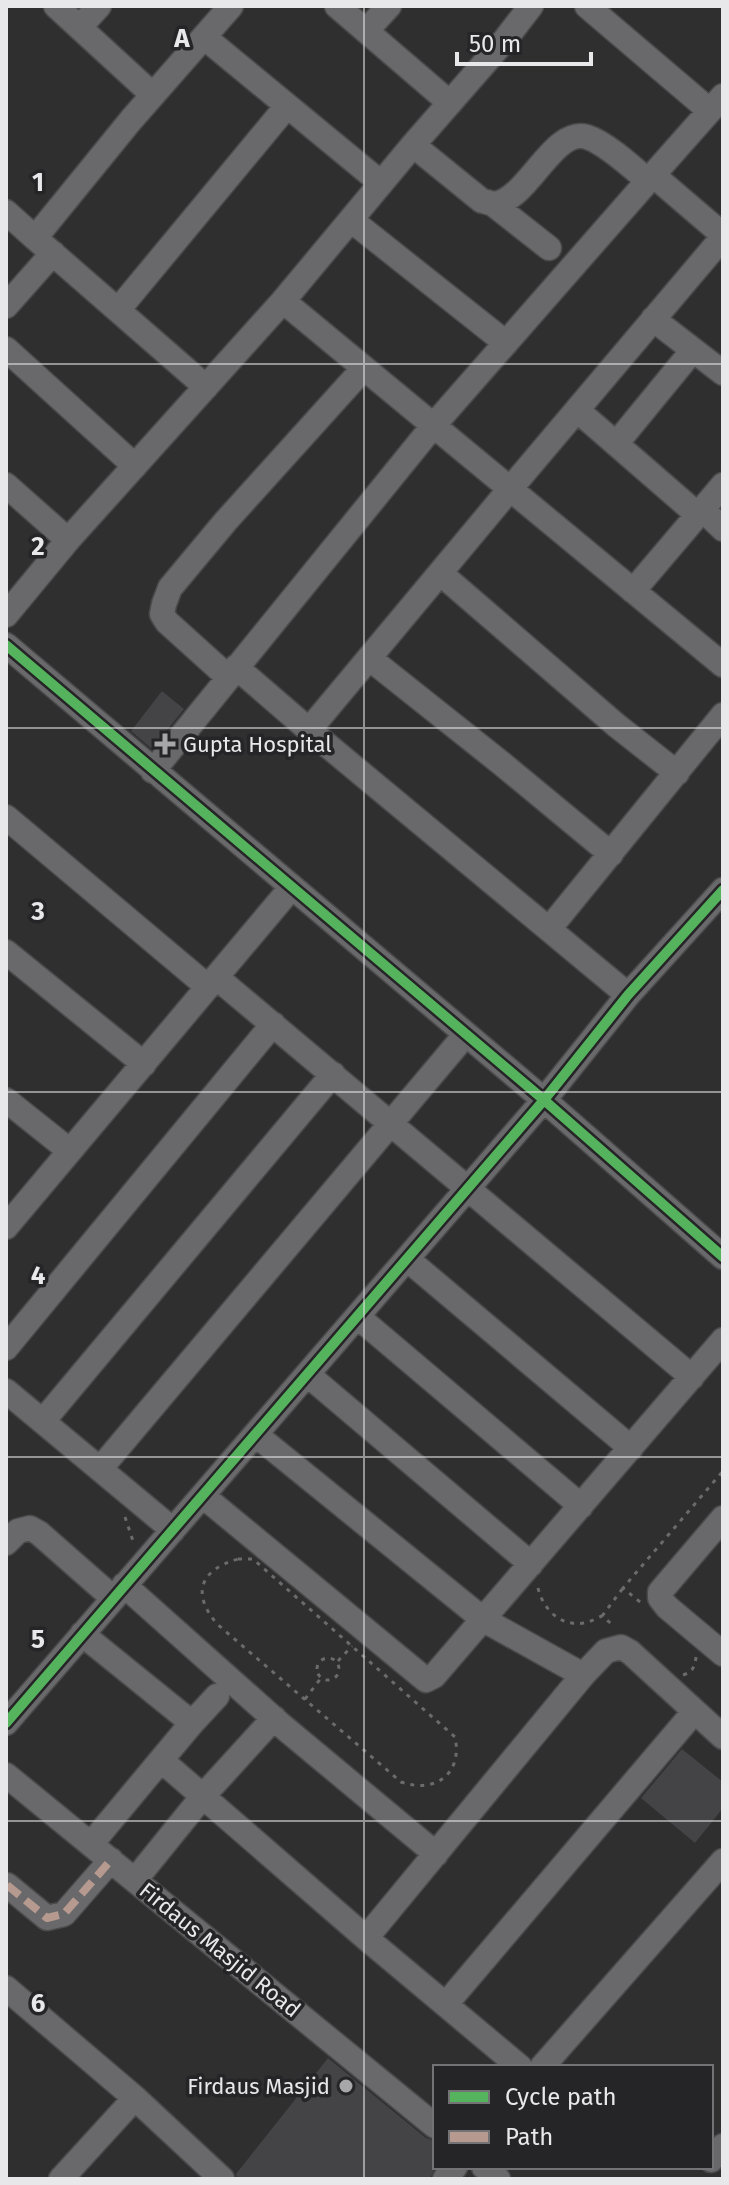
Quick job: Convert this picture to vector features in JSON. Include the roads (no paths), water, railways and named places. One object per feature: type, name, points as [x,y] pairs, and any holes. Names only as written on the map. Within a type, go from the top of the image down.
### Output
[{"type":"street","points":[[56,6],[153,95]]},
{"type":"street","points":[[80,27],[99,6]]},
{"type":"street","points":[[6,306],[44,246],[153,95],[231,6]]},
{"type":"street","points":[[337,6],[450,103]]},
{"type":"street","points":[[366,31],[389,6]]},
{"type":"street","points":[[6,615],[68,540],[283,301],[531,6]]},
{"type":"street","points":[[153,771],[433,426],[716,103],[587,6]]},
{"type":"street","points":[[204,37],[381,183]]},
{"type":"street","points":[[118,310],[287,106]]},
{"type":"street","points":[[309,730],[723,236],[650,178],[588,137],[575,136],[560,146],[519,189],[493,204]]},
{"type":"street","points":[[413,145],[482,201],[493,204],[549,248]]},
{"type":"street","points":[[6,212],[206,387]]},
{"type":"street","points":[[351,220],[506,343]]},
{"type":"street","points":[[283,301],[723,665]]},
{"type":"street","points":[[653,319],[723,373]]},
{"type":"street","points":[[6,349],[135,466]]},
{"type":"street","points":[[616,444],[693,350]]},
{"type":"street","points":[[364,368],[225,522],[170,588],[162,614],[167,622],[309,730],[628,995]]},
{"type":"street","points":[[577,410],[723,529]]},
{"type":"street","points":[[6,485],[68,540]]},
{"type":"street","points":[[633,591],[723,485]]},
{"type":"street","points":[[440,573],[616,725],[677,773]]},
{"type":"street","points":[[6,645],[544,1100],[723,1257]]},
{"type":"street","points":[[369,658],[611,854]]},
{"type":"street","points":[[549,929],[723,715]]},
{"type":"street","points":[[6,817],[212,982],[273,1024],[692,1377]]},
{"type":"street","points":[[6,1227],[291,888]]},
{"type":"street","points":[[6,1723],[544,1100],[628,995],[723,890]]},
{"type":"street","points":[[6,952],[144,1064]]},
{"type":"street","points":[[6,1348],[273,1024]]},
{"type":"street","points":[[100,1469],[466,1034]]},
{"type":"street","points":[[43,1421],[333,1074]]},
{"type":"street","points":[[6,1100],[70,1151]]},
{"type":"street","points":[[407,1259],[631,1448]]},
{"type":"street","points":[[358,1317],[581,1506]]},
{"type":"street","points":[[203,1496],[426,1680],[434,1676],[484,1620],[535,1570],[581,1506],[723,1340]]},
{"type":"street","points":[[308,1375],[535,1570]]},
{"type":"street","points":[[6,1391],[173,1530]]},
{"type":"street","points":[[256,1435],[484,1620],[583,1675]]},
{"type":"street","points":[[723,1518],[660,1592],[660,1598],[667,1607],[723,1654]]},
{"type":"street","points":[[6,1543],[18,1531],[30,1528],[39,1533],[118,1592],[274,1718],[436,1854]]},
{"type":"street","points":[[82,1634],[192,1723]]},
{"type":"street","points":[[366,1938],[606,1651],[621,1647],[630,1652],[723,1737]]},
{"type":"street","points":[[91,1844],[217,1696]]},
{"type":"street","points":[[446,2004],[694,1712]]},
{"type":"street","points":[[135,1880],[203,1796],[274,1718]]},
{"type":"street","points":[[161,1760],[518,2065]]},
{"type":"street","points":[[6,1776],[429,2121]]},
{"type":"street","name":"Firdaus Masjid Road","points":[[6,1776],[429,2121]]},
{"type":"street","points":[[7,1885],[47,1918],[64,1914],[111,1860]]},
{"type":"street","points":[[544,2065],[723,1861]]},
{"type":"street","points":[[6,1988],[135,2098],[222,2179]]},
{"type":"street","points":[[61,2179],[135,2098]]},
{"type":"place","name":"Gupta Hospital","points":[[165,744]]},
{"type":"place","name":"Firdaus Masjid","points":[[346,2086]]}]
